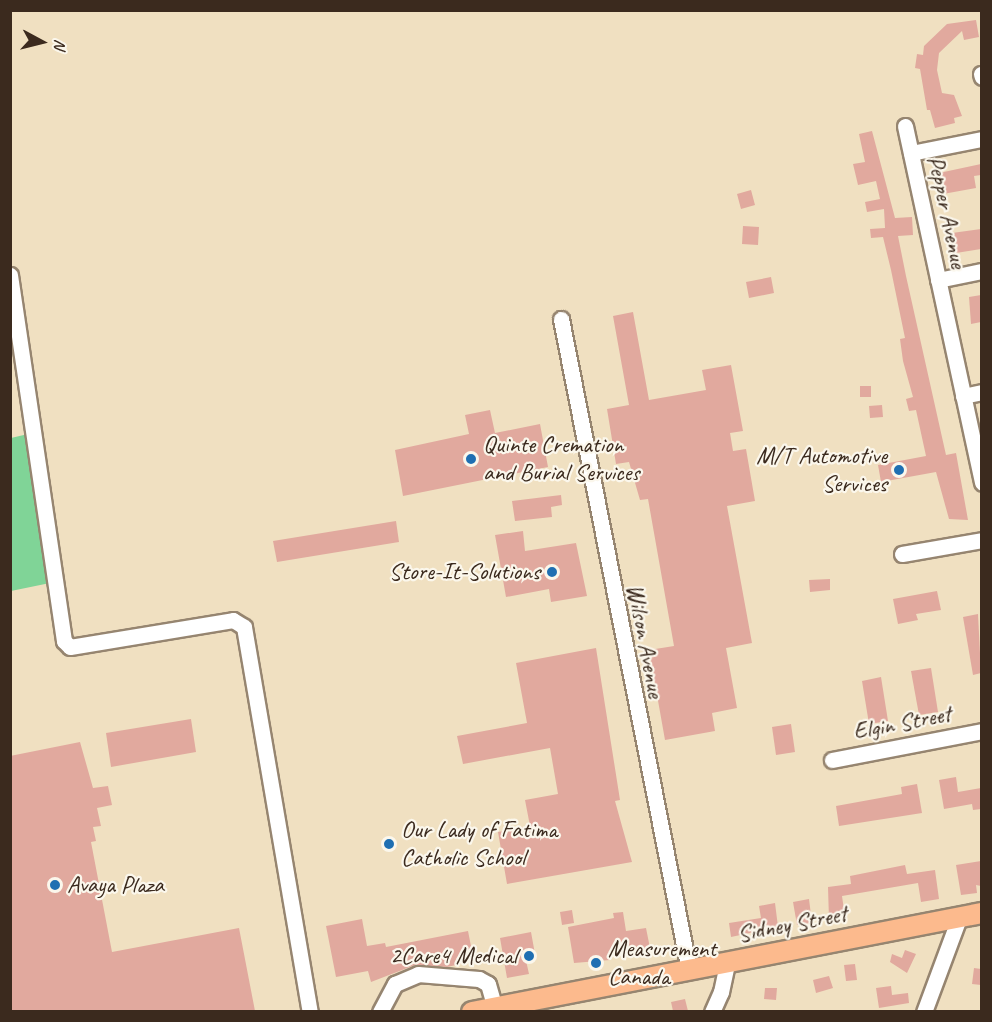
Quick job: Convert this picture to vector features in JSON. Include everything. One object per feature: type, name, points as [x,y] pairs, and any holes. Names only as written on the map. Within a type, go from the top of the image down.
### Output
[{"type":"main road","name":"Sidney Street","points":[[472,1011],[495,1009],[981,913]]},
{"type":"street","name":"Pepper Avenue","points":[[905,126],[981,483]]},
{"type":"street","points":[[911,153],[981,139]]},
{"type":"street","points":[[938,280],[981,271]]},
{"type":"street","points":[[10,275],[64,641],[70,647],[233,620],[244,627],[310,1011]]},
{"type":"street","name":"Wilson Avenue","points":[[561,319],[689,970]]},
{"type":"street","points":[[963,396],[981,392]]},
{"type":"street","points":[[902,554],[981,540]]},
{"type":"street","name":"Elgin Street","points":[[832,760],[981,731]]},
{"type":"street","points":[[924,1011],[959,918]]},
{"type":"street","points":[[712,1011],[721,992],[727,963]]},
{"type":"street","points":[[380,1011],[395,984],[418,974],[479,979],[488,984],[495,1009]]},
{"type":"green space","points":[[28,434],[50,583],[11,591],[11,438]]},
{"type":"building","points":[[976,20],[979,37],[964,40],[962,31],[939,53],[937,70],[942,93],[954,95],[962,116],[954,118],[955,123],[935,128],[930,110],[927,110],[920,69],[915,68],[917,54],[923,55],[924,46],[947,24]]},
{"type":"building","points":[[872,131],[895,218],[912,217],[913,235],[898,236],[946,455],[956,453],[968,520],[949,519],[936,472],[881,482],[878,465],[926,456],[916,410],[909,411],[906,399],[913,397],[903,361],[900,339],[905,338],[883,237],[871,238],[870,229],[885,228],[884,209],[867,212],[865,202],[880,199],[876,181],[858,185],[853,164],[865,162],[859,134]]},
{"type":"building","points":[[981,164],[981,175],[974,176],[976,188],[943,194],[939,173]]},
{"type":"building","points":[[751,190],[755,205],[741,209],[737,194]]},
{"type":"building","points":[[743,226],[759,227],[758,245],[742,244]]},
{"type":"building","points":[[981,229],[981,249],[956,253],[952,233]]},
{"type":"building","points":[[771,277],[774,293],[749,298],[746,282]]},
{"type":"building","points":[[981,295],[981,322],[971,324],[969,297]]},
{"type":"building","points":[[633,312],[649,400],[706,390],[702,370],[731,365],[743,431],[730,433],[733,451],[746,449],[755,501],[727,506],[752,643],[726,648],[737,708],[712,713],[715,731],[665,740],[649,650],[674,646],[648,499],[640,500],[629,462],[616,464],[607,409],[629,405],[613,316]]},
{"type":"building","points":[[860,386],[871,386],[871,397],[860,397]]},
{"type":"building","points":[[882,405],[883,417],[870,418],[869,406]]},
{"type":"building","name":"Quinte Cremation and Burial Services","points":[[490,410],[495,433],[540,424],[548,467],[403,496],[395,450],[469,434],[465,415]]},
{"type":"building","points":[[561,495],[562,505],[551,507],[552,517],[515,521],[512,501]]},
{"type":"building","points":[[396,521],[399,542],[277,562],[273,541]]},
{"type":"building","points":[[523,531],[525,551],[576,543],[587,596],[551,602],[549,589],[506,597],[495,535]]},
{"type":"building","points":[[830,579],[830,590],[810,592],[809,580]]},
{"type":"building","points":[[937,591],[941,610],[916,614],[918,620],[898,624],[893,599]]},
{"type":"building","points":[[978,614],[981,673],[973,675],[963,617]]},
{"type":"building","points":[[596,648],[620,800],[615,801],[632,862],[507,884],[498,832],[530,826],[525,800],[558,794],[550,748],[463,764],[457,736],[527,723],[516,663]]},
{"type":"building","points":[[931,668],[938,712],[919,715],[911,671]]},
{"type":"building","points":[[881,677],[888,721],[869,724],[862,681]]},
{"type":"building","points":[[191,719],[196,752],[111,767],[106,733]]},
{"type":"building","points":[[791,724],[795,752],[776,755],[772,727]]},
{"type":"building","name":"Avaya Plaza","points":[[80,742],[93,788],[108,786],[112,805],[97,808],[101,826],[93,827],[96,841],[91,842],[112,952],[239,928],[255,1011],[10,1011],[10,756]]},
{"type":"building","points":[[956,777],[958,792],[981,788],[981,809],[973,810],[972,804],[944,809],[939,780]]},
{"type":"building","points":[[917,784],[922,813],[839,826],[836,806],[902,794],[901,787]]},
{"type":"building","points":[[981,861],[981,886],[976,885],[977,893],[961,895],[956,865]]},
{"type":"building","points":[[905,865],[907,874],[935,870],[939,899],[921,902],[918,883],[842,896],[845,917],[829,920],[828,887],[851,884],[850,876]]},
{"type":"building","points":[[809,899],[812,923],[797,925],[793,902]]},
{"type":"building","points":[[775,903],[778,927],[731,937],[729,923],[761,918],[759,906]]},
{"type":"building","points":[[572,910],[574,923],[562,925],[560,912]]},
{"type":"building","points":[[623,912],[626,931],[646,928],[650,948],[609,955],[610,960],[574,963],[568,927],[614,918],[613,913]]},
{"type":"building","points":[[362,919],[367,946],[385,943],[386,947],[468,931],[474,961],[447,967],[415,965],[371,982],[368,971],[336,977],[326,926]]},
{"type":"building","points":[[531,932],[535,954],[525,956],[529,974],[507,978],[500,938]]},
{"type":"building","points":[[905,950],[916,954],[907,973],[890,962],[892,954],[902,958]]},
{"type":"building","points":[[855,964],[857,980],[846,981],[844,965]]},
{"type":"building","points":[[974,968],[981,969],[981,985],[972,984]]},
{"type":"building","points":[[829,976],[833,988],[816,993],[813,980]]},
{"type":"building","points":[[891,986],[892,995],[908,993],[909,1003],[879,1008],[876,988]]},
{"type":"building","points":[[765,988],[777,988],[776,1000],[764,999]]},
{"type":"building","points":[[685,999],[688,1011],[673,1011],[671,1002]]},
{"type":"place","name":"Quinte Cremation and Burial Services","points":[[471,459]]},
{"type":"place","name":"M/T Automotive Services","points":[[899,470]]},
{"type":"place","name":"Store-It-Solutions","points":[[552,572]]},
{"type":"place","name":"Our Lady of Fatima Catholic School","points":[[389,844]]},
{"type":"place","name":"Avaya Plaza","points":[[55,885]]},
{"type":"place","name":"2Care4 Medical","points":[[529,956]]},
{"type":"place","name":"Measurement Canada","points":[[596,963]]}]
